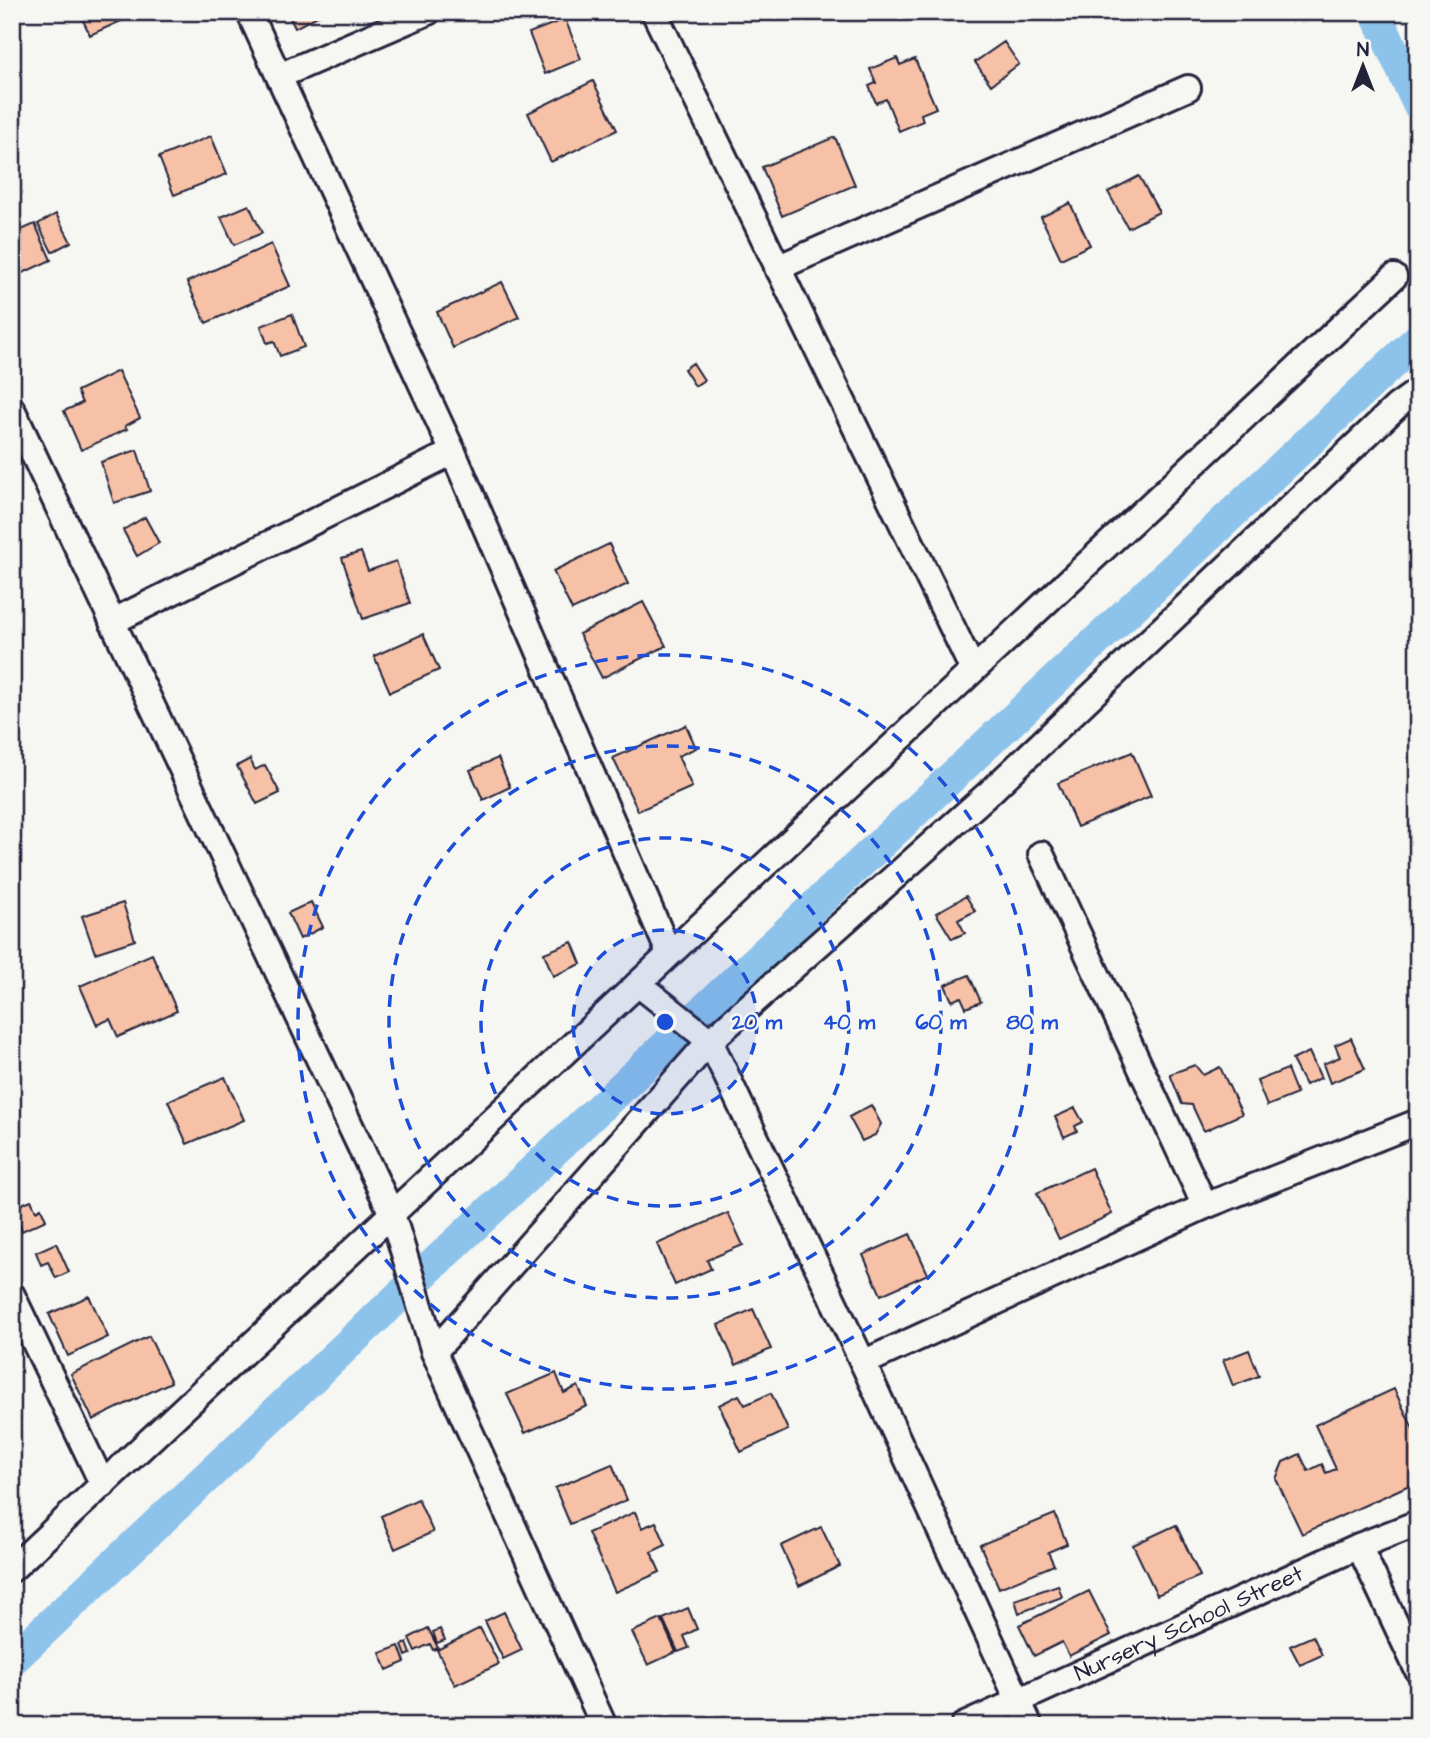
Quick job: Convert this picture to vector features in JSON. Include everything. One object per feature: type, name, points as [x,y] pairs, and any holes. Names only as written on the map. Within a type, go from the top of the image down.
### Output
[{"type":"street","points":[[249,12],[453,452],[669,953]]},
{"type":"street","points":[[279,76],[428,12]]},
{"type":"street","points":[[654,12],[973,670]]},
{"type":"street","points":[[777,268],[1188,88]]},
{"type":"street","points":[[12,1569],[1394,277]]},
{"type":"street","points":[[434,1352],[710,1041],[989,792],[1396,406],[1418,391]]},
{"type":"street","points":[[12,409],[392,1214],[434,1352],[604,1726]]},
{"type":"street","points":[[112,622],[453,452]]},
{"type":"street","points":[[1041,854],[1205,1206]]},
{"type":"street","points":[[638,984],[710,1041],[863,1363],[1030,1726]]},
{"type":"street","points":[[863,1363],[1205,1206],[1418,1122]]},
{"type":"street","points":[[12,1295],[103,1485]]},
{"type":"street","name":"Nursery School Street","points":[[963,1726],[1359,1546],[1418,1523]]},
{"type":"street","points":[[1359,1546],[1418,1671]]},
{"type":"building","points":[[79,12],[141,12],[90,35]]},
{"type":"building","points":[[287,12],[325,12],[295,28]]},
{"type":"building","points":[[565,19],[581,59],[545,74],[529,33]]},
{"type":"building","points":[[1004,42],[1019,64],[991,85],[975,62]]},
{"type":"building","points":[[897,58],[900,65],[915,59],[936,108],[921,114],[923,121],[899,131],[886,99],[876,103],[869,86],[876,83],[870,69]]},
{"type":"building","points":[[593,81],[617,130],[551,162],[528,113]]},
{"type":"building","points":[[211,136],[227,174],[174,195],[159,157]]},
{"type":"building","points":[[835,137],[855,185],[782,216],[762,167]]},
{"type":"building","points":[[1139,176],[1159,212],[1128,228],[1108,192]]},
{"type":"building","points":[[1070,203],[1090,245],[1061,259],[1041,217]]},
{"type":"building","points":[[249,205],[262,233],[234,245],[221,217]]},
{"type":"building","points":[[56,214],[71,242],[52,252],[38,224]]},
{"type":"building","points":[[35,224],[51,260],[12,278],[12,234]]},
{"type":"building","points":[[271,244],[290,286],[206,323],[187,282]]},
{"type":"building","points":[[502,282],[519,317],[453,348],[437,312]]},
{"type":"building","points":[[292,314],[304,347],[280,356],[274,341],[267,343],[261,326]]},
{"type":"building","points":[[693,363],[704,380],[695,386],[684,369]]},
{"type":"building","points":[[118,371],[140,418],[125,426],[127,429],[81,450],[64,411],[82,403],[77,391]]},
{"type":"building","points":[[137,450],[150,491],[114,503],[101,462]]},
{"type":"building","points":[[145,517],[159,543],[137,556],[123,530]]},
{"type":"building","points":[[609,544],[628,584],[572,610],[553,571]]},
{"type":"building","points":[[361,552],[368,571],[396,561],[410,603],[363,619],[342,558]]},
{"type":"building","points":[[643,602],[666,646],[602,678],[579,634]]},
{"type":"building","points":[[423,634],[439,670],[390,692],[374,656]]},
{"type":"building","points":[[686,725],[696,748],[678,756],[692,787],[638,811],[613,758]]},
{"type":"building","points":[[1132,752],[1151,796],[1077,827],[1058,783]]},
{"type":"building","points":[[498,758],[510,787],[483,800],[470,770]]},
{"type":"building","points":[[250,759],[255,770],[265,765],[280,793],[257,804],[237,766]]},
{"type":"building","points":[[966,896],[975,911],[958,920],[965,933],[952,939],[936,913]]},
{"type":"building","points":[[311,902],[323,927],[300,939],[288,913]]},
{"type":"building","points":[[123,903],[135,940],[95,953],[82,916]]},
{"type":"building","points":[[572,942],[581,964],[553,976],[544,953]]},
{"type":"building","points":[[152,954],[177,1011],[118,1037],[110,1019],[97,1025],[80,986]]},
{"type":"building","points":[[969,975],[981,1002],[966,1008],[961,997],[952,1001],[945,985]]},
{"type":"building","points":[[1351,1038],[1365,1069],[1330,1083],[1323,1064],[1340,1057],[1335,1045]]},
{"type":"building","points":[[1309,1052],[1321,1078],[1305,1085],[1292,1060]]},
{"type":"building","points":[[1195,1065],[1203,1075],[1220,1067],[1242,1114],[1204,1131],[1192,1105],[1182,1104],[1170,1074]]},
{"type":"building","points":[[1287,1069],[1297,1094],[1267,1106],[1257,1081]]},
{"type":"building","points":[[225,1077],[244,1120],[187,1144],[168,1101]]},
{"type":"building","points":[[871,1105],[881,1124],[875,1135],[862,1141],[849,1117]]},
{"type":"building","points":[[1075,1108],[1083,1122],[1075,1126],[1077,1131],[1064,1137],[1055,1117]]},
{"type":"building","points":[[1091,1168],[1112,1214],[1059,1239],[1037,1193]]},
{"type":"building","points":[[31,1200],[36,1211],[41,1208],[46,1220],[22,1231],[12,1208]]},
{"type":"building","points":[[728,1213],[743,1245],[707,1260],[711,1269],[675,1285],[657,1244]]},
{"type":"building","points":[[910,1234],[928,1274],[881,1295],[863,1255]]},
{"type":"building","points":[[56,1243],[69,1272],[56,1278],[48,1262],[41,1265],[36,1252]]},
{"type":"building","points":[[89,1296],[108,1337],[68,1356],[49,1314]]},
{"type":"building","points":[[753,1309],[771,1349],[736,1365],[718,1325]]},
{"type":"building","points":[[149,1336],[171,1382],[93,1420],[71,1374]]},
{"type":"building","points":[[1249,1350],[1259,1376],[1233,1386],[1223,1360]]},
{"type":"building","points":[[556,1373],[564,1393],[578,1386],[587,1406],[525,1433],[507,1394]]},
{"type":"building","points":[[1394,1389],[1418,1439],[1418,1481],[1302,1534],[1276,1479],[1283,1462],[1300,1454],[1308,1471],[1322,1464],[1326,1473],[1336,1469],[1315,1425]]},
{"type":"building","points":[[771,1393],[788,1430],[741,1452],[719,1405],[739,1395],[745,1405]]},
{"type":"building","points":[[612,1464],[627,1500],[570,1524],[555,1488]]},
{"type":"building","points":[[418,1499],[433,1532],[395,1549],[381,1516]]},
{"type":"building","points":[[635,1512],[642,1528],[656,1522],[666,1545],[651,1552],[660,1572],[615,1592],[588,1533]]},
{"type":"building","points":[[1055,1514],[1067,1544],[1048,1552],[1054,1565],[999,1588],[980,1545]]},
{"type":"building","points":[[1176,1525],[1200,1576],[1157,1595],[1133,1545]]},
{"type":"building","points":[[821,1527],[840,1566],[799,1586],[781,1546]]},
{"type":"building","points":[[1058,1585],[1062,1597],[1019,1613],[1015,1600]]},
{"type":"building","points":[[1089,1591],[1111,1635],[1069,1656],[1062,1642],[1034,1656],[1019,1625]]},
{"type":"building","points":[[688,1608],[697,1629],[684,1636],[689,1648],[678,1652],[663,1619]]},
{"type":"building","points":[[504,1612],[522,1650],[503,1659],[485,1621]]},
{"type":"building","points":[[661,1619],[676,1652],[648,1665],[632,1632]]},
{"type":"building","points":[[428,1628],[438,1648],[433,1650],[430,1644],[415,1651],[409,1638]]},
{"type":"building","points":[[480,1628],[499,1664],[455,1685],[437,1650]]},
{"type":"building","points":[[440,1629],[445,1640],[437,1643],[433,1632]]},
{"type":"building","points":[[1313,1636],[1322,1655],[1300,1665],[1290,1646]]},
{"type":"building","points":[[407,1643],[411,1654],[406,1656],[402,1645]]},
{"type":"building","points":[[399,1646],[405,1662],[387,1670],[380,1653]]},
{"type":"building","points":[[1331,1718],[1334,1726],[1313,1726]]},
{"type":"waterway","points":[[1375,12],[1418,104]]},
{"type":"waterway","points":[[12,1660],[1418,339]]}]
